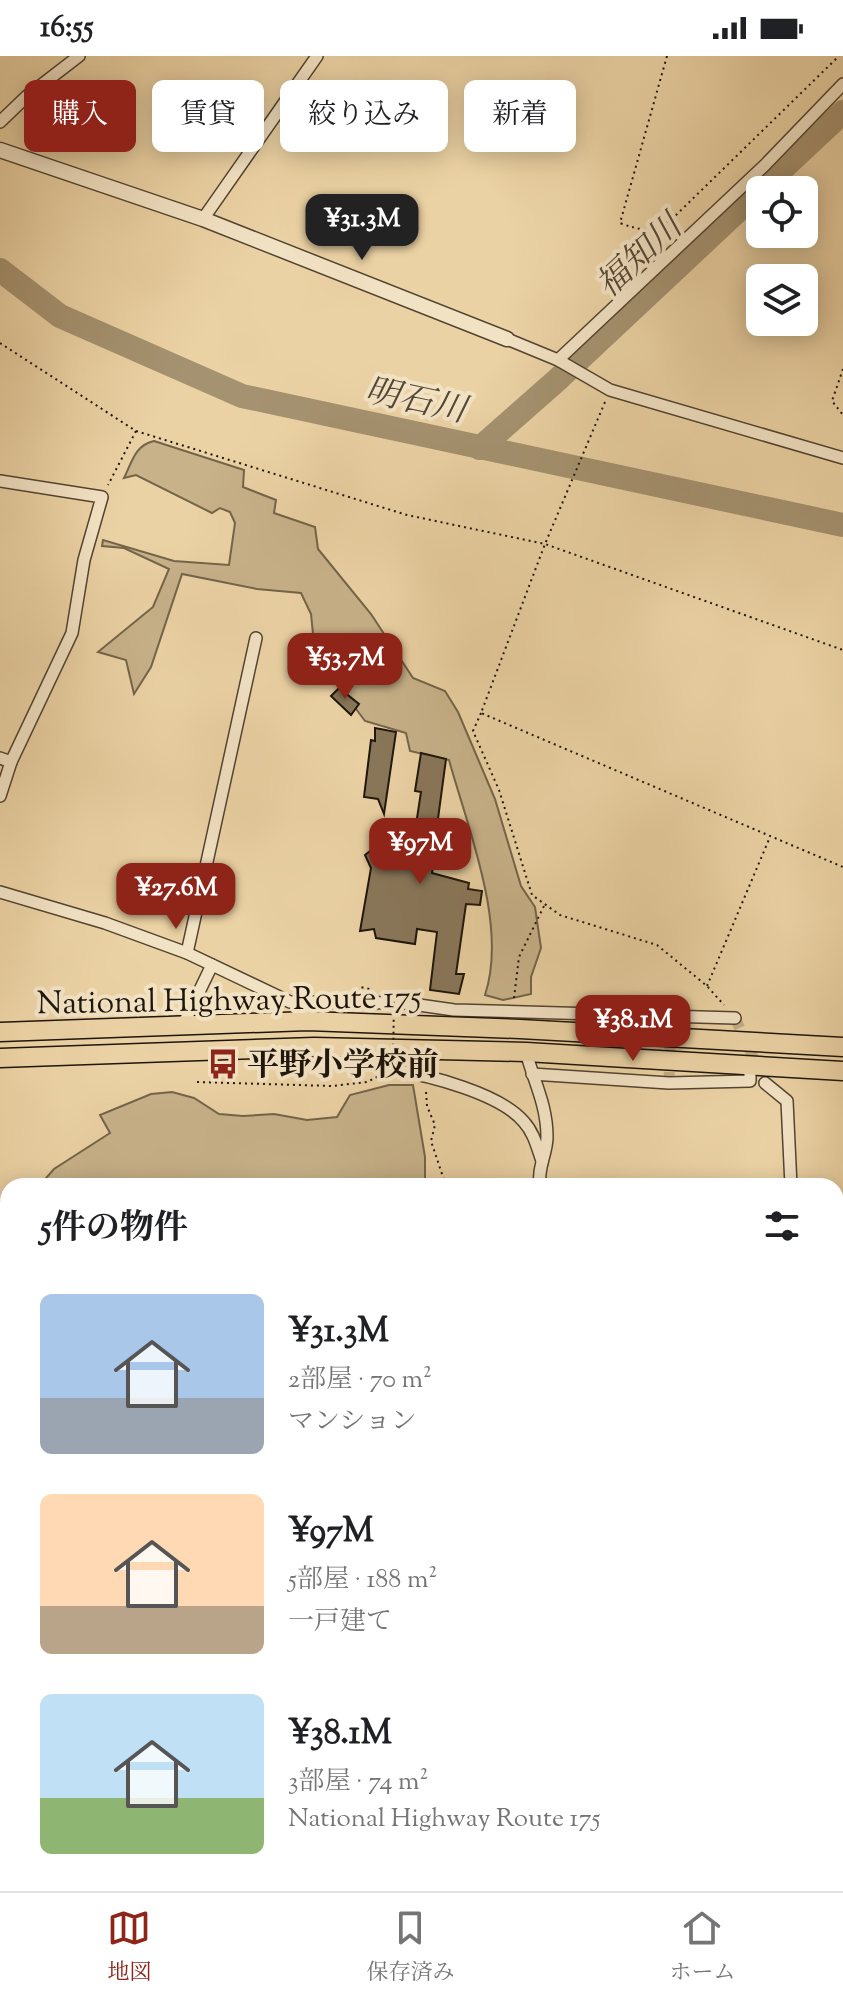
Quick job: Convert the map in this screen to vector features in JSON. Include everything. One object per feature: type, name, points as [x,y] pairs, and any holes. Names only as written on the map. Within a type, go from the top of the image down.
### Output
[{"type":"highway","name":"National Highway Route 175","points":[[0,1032],[308,1021],[843,1047]]},
{"type":"highway","name":"National Highway Route 175","points":[[0,1058],[314,1047],[526,1052],[843,1071]]},
{"type":"street","points":[[0,122],[27,96],[79,56]]},
{"type":"street","points":[[203,219],[317,56]]},
{"type":"street","points":[[558,360],[765,165],[843,84]]},
{"type":"street","points":[[0,150],[203,219],[558,360],[610,390],[843,458]]},
{"type":"street","points":[[0,481],[102,497],[84,560],[72,633],[6,760],[0,796]]},
{"type":"street","points":[[187,953],[256,638]]},
{"type":"street","points":[[0,892],[105,923],[187,953],[290,1002],[405,1003],[454,1010],[735,1018]]},
{"type":"street","points":[[183,1025],[212,965]]},
{"type":"street","points":[[301,1002],[308,1021]]},
{"type":"street","points":[[526,1052],[545,1105],[547,1141],[539,1178]]},
{"type":"street","points":[[532,1074],[669,1083],[750,1081],[750,1065]]},
{"type":"street","points":[[393,1070],[426,1074],[507,1106],[524,1121],[534,1136],[542,1161]]},
{"type":"street","points":[[765,1083],[787,1101],[791,1178]]},
{"type":"path","points":[[667,56],[620,223],[642,231],[661,228],[673,218],[839,56]]},
{"type":"path","points":[[0,343],[136,431],[407,515],[545,544],[843,650]]},
{"type":"path","points":[[843,369],[832,401],[843,415]]},
{"type":"path","points":[[610,390],[545,544],[473,731],[499,790],[532,895],[560,915],[657,945],[707,986],[735,1018]]},
{"type":"path","points":[[102,497],[136,431]]},
{"type":"path","points":[[481,713],[843,867]]},
{"type":"path","points":[[707,986],[771,836]]},
{"type":"path","points":[[514,1003],[519,957],[544,905]]},
{"type":"path","points":[[197,1082],[332,1086],[367,1082],[393,1070],[394,997],[357,993]]},
{"type":"path","points":[[426,1074],[427,1106],[435,1125],[431,1141],[443,1178]]},
{"type":"shaded area","points":[[154,441],[244,470],[243,487],[276,500],[274,513],[315,527],[318,549],[371,614],[413,678],[445,691],[458,712],[495,799],[521,886],[535,907],[541,948],[531,977],[531,994],[503,1000],[485,995],[491,968],[489,909],[475,846],[449,760],[410,751],[406,733],[365,721],[315,654],[311,614],[301,593],[257,589],[182,574],[151,667],[134,694],[126,660],[98,652],[153,607],[169,569],[124,548],[102,546],[103,540],[174,561],[229,565],[235,523],[230,512],[220,508],[212,513],[136,475],[124,478],[138,450]]},
{"type":"shaded area","points":[[389,1085],[413,1085],[425,1157],[425,1178],[46,1178],[54,1169],[110,1133],[100,1115],[151,1094],[172,1092],[194,1098],[219,1114],[274,1114],[307,1120],[337,1117],[350,1095]]},
{"type":"building","points":[[339,688],[359,704],[351,715],[331,696]]},
{"type":"building","points":[[375,728],[396,732],[384,814],[378,799],[364,797]]},
{"type":"building","points":[[421,753],[446,759],[437,826],[448,827],[445,844],[437,843],[432,873],[469,883],[468,889],[482,891],[480,905],[466,904],[456,974],[464,974],[459,994],[430,990],[437,932],[417,929],[415,944],[376,938],[374,929],[360,931],[371,868],[365,855],[389,836],[388,846],[412,851],[421,792],[415,791]]},
{"type":"waterway","name":"福知川","points":[[480,448],[556,381],[843,112]]},
{"type":"waterway","name":"明石川","points":[[0,270],[60,316],[242,396],[843,525]]},
{"type":"tunnel","points":[[669,1083],[671,1016]]},
{"type":"tunnel","points":[[735,1018],[765,1083]]},
{"type":"place","name":"平野小学校前","points":[[223,1064]]}]
